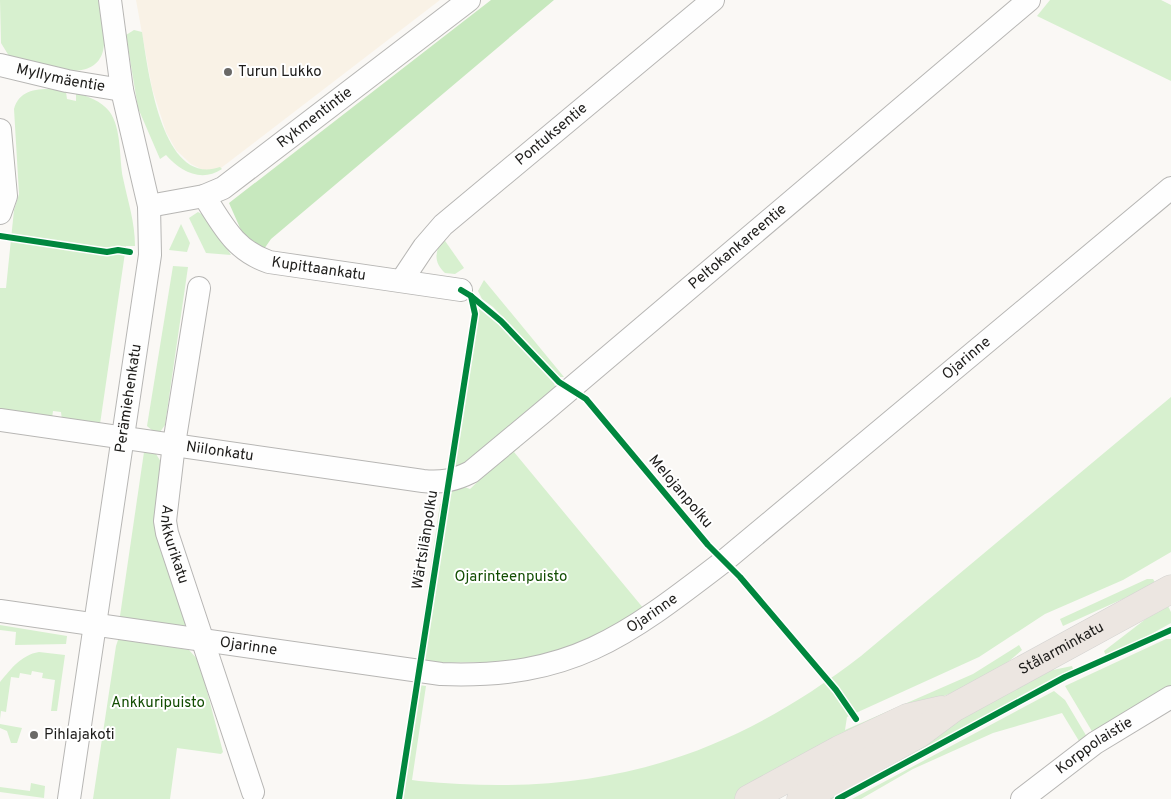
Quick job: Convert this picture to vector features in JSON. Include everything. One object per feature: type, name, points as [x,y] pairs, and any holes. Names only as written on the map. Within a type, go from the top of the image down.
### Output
[{"type":"main road","name":"Stålarminkatu","points":[[801,799],[918,734],[953,708],[1171,589]]},
{"type":"main road","name":"Stålarminkatu","points":[[759,797],[839,750],[907,718],[953,708]]},
{"type":"street","name":"Perämiehenkatu","points":[[69,799],[150,255],[149,206],[122,90],[110,0]]},
{"type":"street","name":"Rykmentintie","points":[[149,206],[204,196],[223,188],[469,0]]},
{"type":"street","name":"Pontuksentie","points":[[402,280],[424,247],[443,225],[713,0]]},
{"type":"street","name":"Peltokankareentie","points":[[441,482],[471,472],[1029,0]]},
{"type":"street","name":"Myllymäentie","points":[[0,65],[67,81],[122,90]]},
{"type":"street","points":[[0,130],[6,196],[0,213]]},
{"type":"street","name":"Ojarinne","points":[[0,611],[418,672],[467,676],[504,674],[535,669],[579,656],[604,645],[654,614],[724,561],[1171,188]]},
{"type":"street","name":"Kupittaankatu","points":[[204,196],[234,240],[246,252],[257,258],[269,262],[461,290]]},
{"type":"street","name":"Ankkurikatu","points":[[199,288],[174,444],[165,521],[202,640],[253,792]]},
{"type":"street","name":"Niilonkatu","points":[[0,420],[423,481],[441,482]]},
{"type":"street","name":"Korppolaistie","points":[[1022,799],[1095,743],[1171,697]]},
{"type":"shaded area","points":[[136,0],[440,0],[221,168],[203,170],[191,164],[176,150],[166,132],[152,88]]},
{"type":"green space","points":[[0,0],[99,0],[104,45],[97,62],[88,68],[75,71],[47,67],[9,56],[1,43]]},
{"type":"green space","points":[[491,0],[554,0],[271,239],[264,249],[248,246],[229,203]]},
{"type":"green space","points":[[1050,0],[1161,0],[1171,5],[1171,81],[1037,16]]},
{"type":"green space","points":[[134,30],[142,32],[154,96],[161,121],[171,143],[184,160],[200,169],[220,167],[222,169],[214,173],[199,175],[184,170],[166,155],[160,159],[138,108],[126,35]]},
{"type":"green space","points":[[51,89],[66,92],[67,99],[76,101],[76,93],[94,99],[109,111],[118,134],[123,178],[134,229],[135,246],[126,246],[100,424],[62,420],[61,412],[53,411],[52,418],[0,411],[0,288],[6,288],[14,210],[19,194],[14,109],[19,98],[28,92]]},
{"type":"green space","points":[[198,212],[207,217],[231,255],[206,253],[189,218]]},
{"type":"green space","points":[[181,224],[190,243],[187,252],[169,250]]},
{"type":"green space","points":[[443,238],[464,268],[455,274],[445,273],[438,265],[436,256]]},
{"type":"green space","points":[[173,266],[188,267],[165,425],[160,432],[153,431],[147,426]]},
{"type":"green space","points":[[484,280],[564,377],[560,377],[493,307],[482,299],[478,291]]},
{"type":"green space","points":[[479,307],[496,321],[554,383],[556,389],[470,463],[452,473]]},
{"type":"green space","points":[[1171,397],[1171,552],[1123,580],[1045,614],[979,657],[847,717],[845,730],[973,674],[1019,645],[1022,650],[1001,668],[961,689],[890,718],[737,799],[403,799],[419,685],[426,686],[412,780],[419,781],[482,785],[542,784],[599,777],[653,765],[706,747],[758,723],[809,693],[861,656]]},
{"type":"green space","name":"Ojarinteenpuisto","points":[[517,444],[520,447],[514,452],[644,609],[629,620],[550,656],[497,662],[424,663],[423,659],[417,658],[440,504],[448,502],[453,489],[462,486],[470,489]]},
{"type":"green space","points":[[144,452],[156,454],[161,462],[187,627],[123,620],[120,616]]},
{"type":"green space","points":[[1147,579],[1153,579],[1156,584],[1063,626],[1060,619]]},
{"type":"green space","points":[[1168,606],[1171,612],[1171,623],[1135,643],[1106,656],[1104,651],[1147,618]]},
{"type":"green space","points":[[0,625],[67,636],[66,644],[15,645],[16,632],[0,630]]},
{"type":"green space","name":"Ankkuripuisto","points":[[123,639],[189,650],[199,661],[223,752],[221,754],[177,748],[170,799],[93,799],[116,646],[118,640]]},
{"type":"green space","points":[[1166,639],[1171,639],[1171,688],[1093,733],[1065,686]]},
{"type":"green space","points":[[39,652],[65,655],[57,711],[51,711],[55,680],[42,678],[43,673],[32,671],[31,675],[20,673],[19,678],[11,677],[6,712],[1,711],[0,719],[0,682],[22,659]]},
{"type":"green space","points":[[1072,666],[1073,669],[832,799],[824,799],[850,779],[1048,671]]},
{"type":"green space","points":[[1054,691],[1065,700],[1087,737],[1016,792],[1079,741],[1062,713],[993,733],[913,769],[861,799],[852,799]]},
{"type":"green space","points":[[0,724],[22,728],[17,743],[11,743],[7,731],[0,728]]},
{"type":"green space","points":[[31,783],[45,786],[44,798],[0,792],[0,787],[30,791]]},
{"type":"cycle path","points":[[0,236],[107,252],[118,250],[130,252]]},
{"type":"cycle path","name":"Wärtsilänpolku","points":[[399,799],[475,314],[471,296],[461,290]]},
{"type":"cycle path","name":"Melojanpolku","points":[[471,296],[501,321],[559,382],[586,399],[708,545],[740,577],[836,690],[856,719]]},
{"type":"cycle path","points":[[838,799],[1065,677],[1171,630]]},
{"type":"place","name":"Turun Lukko","points":[[228,72]]},
{"type":"place","name":"Pihlajakoti","points":[[34,735]]}]
